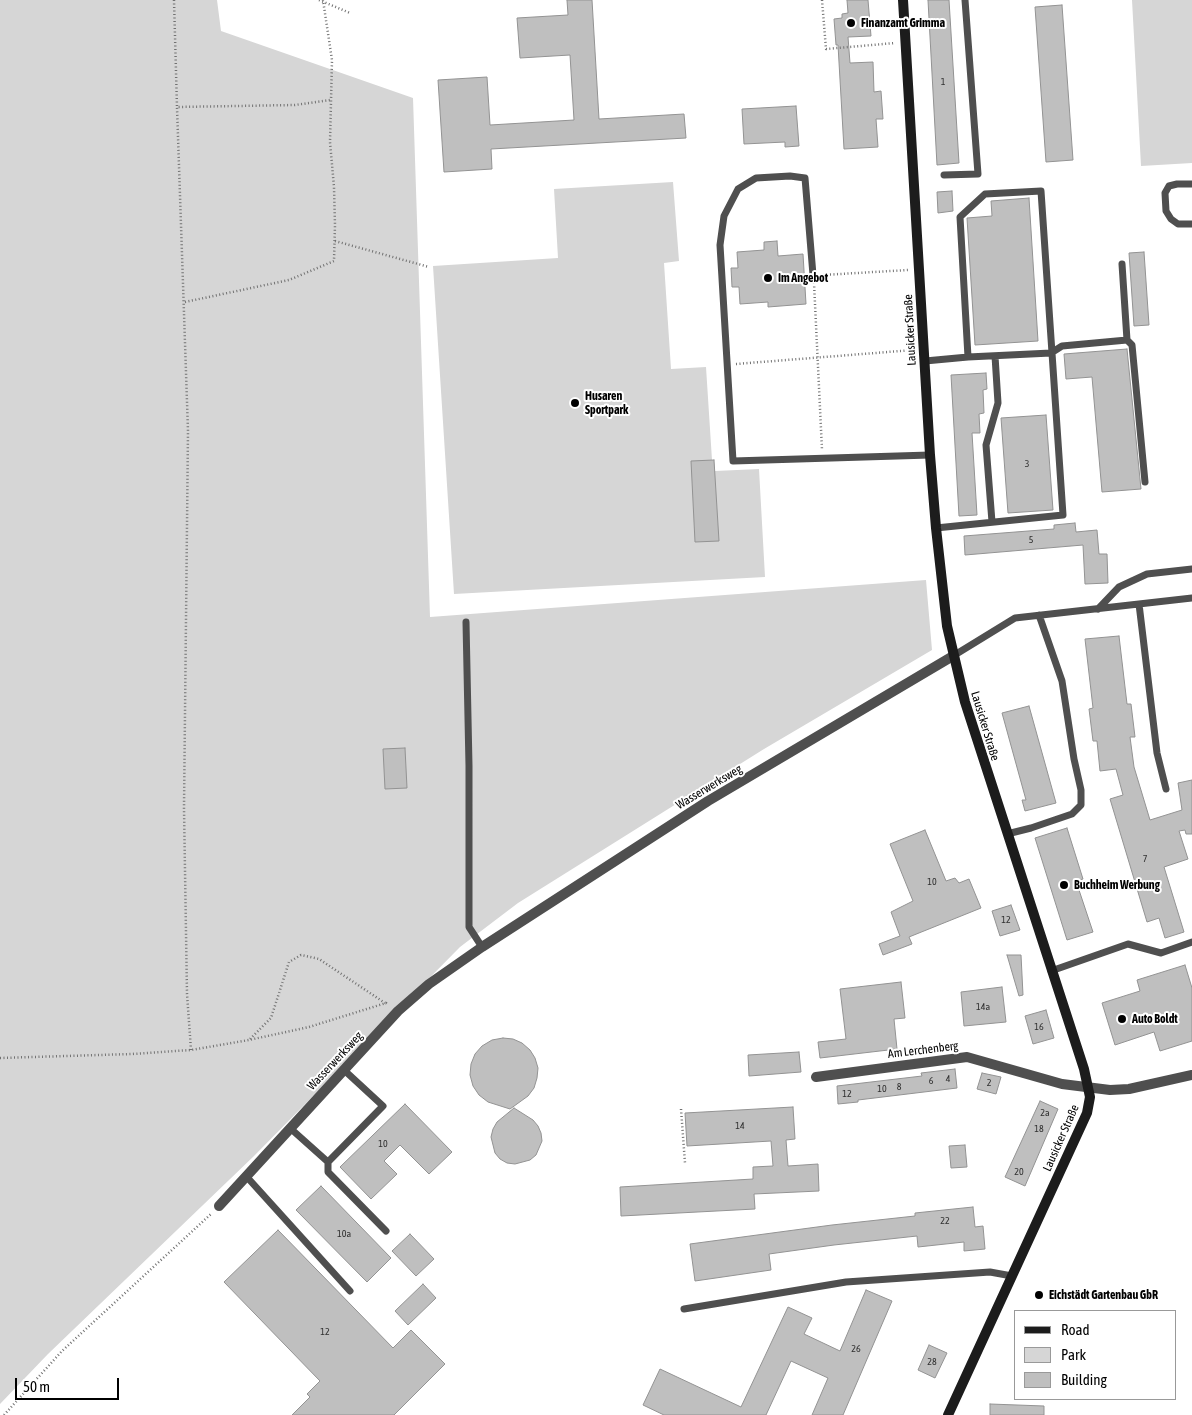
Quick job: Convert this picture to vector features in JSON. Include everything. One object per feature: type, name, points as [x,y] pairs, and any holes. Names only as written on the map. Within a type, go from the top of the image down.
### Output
[{"type":"main road","name":"Lausicker Straße","points":[[903,0],[930,455],[942,594],[953,656],[964,702],[1089,1088],[1090,1097],[1087,1114],[948,1415]]},
{"type":"street","name":"Wasserwerksweg","points":[[219,1206],[398,1011],[428,984],[708,801],[953,656]]},
{"type":"street","name":"Am Lerchenberg","points":[[816,1077],[967,1057],[1062,1084],[1110,1090],[1129,1089],[1192,1075]]},
{"type":"lane","points":[[944,175],[978,174],[965,0]]},
{"type":"lane","points":[[813,275],[805,178],[790,176],[756,178],[738,189],[724,216],[720,245],[733,461],[930,455]]},
{"type":"lane","points":[[1192,184],[1169,186],[1165,193],[1166,210],[1171,220],[1178,224],[1192,224]]},
{"type":"lane","points":[[936,528],[1063,515],[1041,191],[985,194],[960,217],[968,358]]},
{"type":"lane","points":[[1122,264],[1127,340],[1132,345],[1145,482]]},
{"type":"lane","points":[[925,361],[1051,353],[1062,346],[1127,340]]},
{"type":"lane","points":[[992,522],[986,445],[998,403],[995,356]]},
{"type":"lane","points":[[1098,609],[1119,587],[1147,574],[1192,569]]},
{"type":"lane","points":[[953,656],[1015,618],[1192,598]]},
{"type":"lane","points":[[1139,604],[1157,753],[1166,789]]},
{"type":"lane","points":[[1007,834],[1072,814],[1081,805],[1081,790],[1074,759],[1062,681],[1039,615]]},
{"type":"lane","points":[[466,622],[469,766],[469,926],[482,947]]},
{"type":"lane","points":[[1051,971],[1128,944],[1161,953],[1192,942]]},
{"type":"lane","points":[[344,1070],[382,1106],[328,1162],[328,1172],[386,1231]]},
{"type":"lane","points":[[290,1128],[328,1162]]},
{"type":"lane","points":[[246,1176],[350,1290]]},
{"type":"lane","points":[[684,1309],[846,1282],[990,1272],[1012,1276]]},
{"type":"path","points":[[174,0],[185,302],[188,451],[184,808],[187,994],[191,1050]]},
{"type":"path","points":[[319,0],[350,13]]},
{"type":"path","points":[[822,0],[826,49],[906,42]]},
{"type":"path","points":[[185,302],[289,280],[334,261],[334,187],[330,142],[332,60],[323,1]]},
{"type":"path","points":[[177,107],[295,105],[330,100]]},
{"type":"path","points":[[334,241],[429,267]]},
{"type":"path","points":[[823,458],[813,275],[919,270]]},
{"type":"path","points":[[728,365],[924,350]]},
{"type":"path","points":[[250,1040],[271,1018],[289,962],[301,955],[319,959],[398,1011]]},
{"type":"path","points":[[0,1058],[132,1054],[191,1050],[309,1027],[386,1003]]},
{"type":"path","points":[[681,1109],[685,1163]]},
{"type":"path","points":[[4,1415],[62,1351],[219,1206]]},
{"type":"green space","points":[[0,0],[217,0],[221,31],[413,98],[430,617],[926,580],[932,650],[764,749],[518,903],[460,947],[254,1156],[48,1354],[0,1404]]},
{"type":"green space","points":[[1132,0],[1192,0],[1192,163],[1141,166]]},
{"type":"green space","name":"Husaren Sportpark","points":[[673,182],[679,261],[664,263],[671,369],[706,367],[712,460],[714,460],[715,471],[759,469],[765,577],[454,594],[433,266],[558,258],[554,189]]},
{"type":"building","points":[[567,0],[592,0],[599,119],[684,114],[686,138],[491,149],[492,169],[444,172],[438,80],[487,77],[490,125],[574,120],[570,55],[520,58],[517,18],[568,15]]},
{"type":"building","points":[[847,0],[868,0],[871,36],[848,37],[850,63],[873,62],[874,92],[881,91],[883,119],[876,119],[878,147],[844,149],[838,45],[836,45],[834,19],[842,18],[842,14],[848,13]]},
{"type":"building","points":[[928,0],[949,0],[959,163],[937,165]]},
{"type":"building","points":[[1062,5],[1073,160],[1046,162],[1035,7]]},
{"type":"building","points":[[796,106],[799,146],[785,147],[785,142],[744,144],[742,109]]},
{"type":"building","points":[[952,191],[953,211],[938,213],[937,192]]},
{"type":"building","points":[[1029,198],[1038,341],[975,345],[967,218],[992,216],[991,201]]},
{"type":"building","name":"Im Angebot","points":[[777,241],[778,256],[803,254],[806,304],[768,307],[768,302],[740,304],[739,287],[732,287],[731,268],[738,268],[737,252],[764,250],[764,242]]},
{"type":"building","points":[[1144,252],[1149,325],[1134,326],[1129,253]]},
{"type":"building","points":[[1127,349],[1141,489],[1102,492],[1092,377],[1066,379],[1064,354]]},
{"type":"building","points":[[986,373],[987,389],[983,390],[984,413],[979,414],[980,433],[972,433],[977,515],[959,516],[951,375]]},
{"type":"building","points":[[1046,415],[1053,510],[1008,513],[1001,418]]},
{"type":"building","points":[[714,460],[719,541],[695,542],[691,461]]},
{"type":"building","points":[[1075,523],[1076,532],[1097,530],[1099,554],[1107,554],[1108,583],[1085,584],[1083,545],[965,555],[964,536],[1054,529],[1054,525]]},
{"type":"building","points":[[1119,636],[1127,704],[1131,704],[1135,737],[1130,737],[1134,767],[1150,820],[1182,810],[1178,783],[1192,780],[1192,834],[1186,834],[1185,830],[1179,831],[1188,859],[1164,867],[1184,932],[1165,938],[1159,918],[1147,922],[1110,799],[1123,795],[1116,769],[1100,771],[1097,741],[1093,741],[1089,709],[1093,708],[1085,639]]},
{"type":"building","points":[[1029,706],[1056,803],[1025,811],[1022,800],[1026,800],[1002,713]]},
{"type":"building","points":[[405,748],[407,788],[385,789],[383,749]]},
{"type":"building","name":"Buchheim Werbung","points":[[1067,828],[1083,879],[1076,881],[1093,932],[1067,940],[1035,838]]},
{"type":"building","points":[[925,830],[946,881],[955,878],[959,883],[969,879],[981,908],[909,937],[912,944],[883,955],[879,944],[900,936],[891,912],[913,901],[890,844]]},
{"type":"building","points":[[1011,905],[1020,930],[1000,936],[992,911]]},
{"type":"building","points":[[1007,955],[1021,955],[1023,995],[1019,996]]},
{"type":"building","points":[[1185,965],[1192,988],[1192,1041],[1160,1051],[1154,1032],[1115,1045],[1102,1003],[1140,991],[1137,980]]},
{"type":"building","points":[[901,982],[905,1018],[894,1019],[897,1049],[820,1058],[818,1042],[846,1039],[840,989]]},
{"type":"building","points":[[1002,987],[1006,1022],[964,1026],[961,992]]},
{"type":"building","points":[[1046,1010],[1054,1038],[1033,1044],[1025,1016]]},
{"type":"building","points":[[513,1039],[522,1043],[530,1050],[538,1068],[534,1088],[528,1096],[510,1109],[488,1102],[479,1095],[473,1086],[470,1075],[471,1064],[475,1054],[482,1046],[492,1040]]},
{"type":"building","points":[[799,1052],[801,1072],[749,1076],[748,1055]]},
{"type":"building","points":[[955,1069],[957,1088],[838,1104],[837,1086],[922,1076],[921,1073]]},
{"type":"building","points":[[982,1073],[1001,1077],[996,1094],[977,1089]]},
{"type":"building","points":[[1040,1101],[1058,1109],[1025,1186],[1005,1177]]},
{"type":"building","points":[[405,1104],[452,1152],[429,1174],[400,1145],[384,1161],[397,1174],[371,1199],[340,1167]]},
{"type":"building","points":[[793,1107],[795,1139],[786,1140],[788,1166],[818,1164],[819,1191],[754,1194],[755,1209],[621,1216],[620,1187],[753,1179],[753,1167],[773,1166],[771,1141],[687,1146],[685,1113]]},
{"type":"building","points":[[514,1108],[533,1120],[541,1133],[542,1141],[536,1155],[530,1160],[515,1164],[507,1163],[500,1159],[495,1153],[491,1137],[497,1122]]},
{"type":"building","points":[[965,1145],[967,1167],[951,1168],[949,1146]]},
{"type":"building","points":[[321,1186],[391,1258],[367,1282],[296,1210]]},
{"type":"building","points":[[973,1207],[975,1227],[983,1226],[985,1249],[964,1251],[964,1242],[918,1247],[917,1236],[834,1245],[769,1254],[771,1270],[695,1281],[690,1244],[915,1216],[915,1213]]},
{"type":"building","points":[[278,1230],[393,1348],[411,1330],[445,1364],[394,1415],[292,1415],[310,1397],[307,1394],[320,1381],[224,1282]]},
{"type":"building","points":[[410,1234],[434,1259],[416,1276],[392,1251]]},
{"type":"building","points":[[423,1284],[436,1298],[408,1325],[395,1311]]},
{"type":"building","points":[[866,1290],[892,1301],[843,1415],[812,1415],[828,1378],[791,1361],[766,1415],[664,1415],[643,1405],[660,1369],[741,1407],[788,1307],[812,1318],[804,1334],[840,1351]]},
{"type":"building","points":[[929,1345],[947,1353],[935,1378],[918,1370]]},
{"type":"building","points":[[990,1404],[1044,1406],[1044,1415],[990,1415]]},
{"type":"place","name":"Finanzamt Grimma","points":[[851,23]]},
{"type":"place","name":"Im Angebot","points":[[768,278]]},
{"type":"place","name":"Husaren Sportpark","points":[[575,403]]},
{"type":"place","name":"Buchheim Werbung","points":[[1064,885]]},
{"type":"place","name":"Auto Boldt","points":[[1122,1019]]},
{"type":"place","name":"Eichstädt Gartenbau GbR","points":[[1039,1295]]}]
